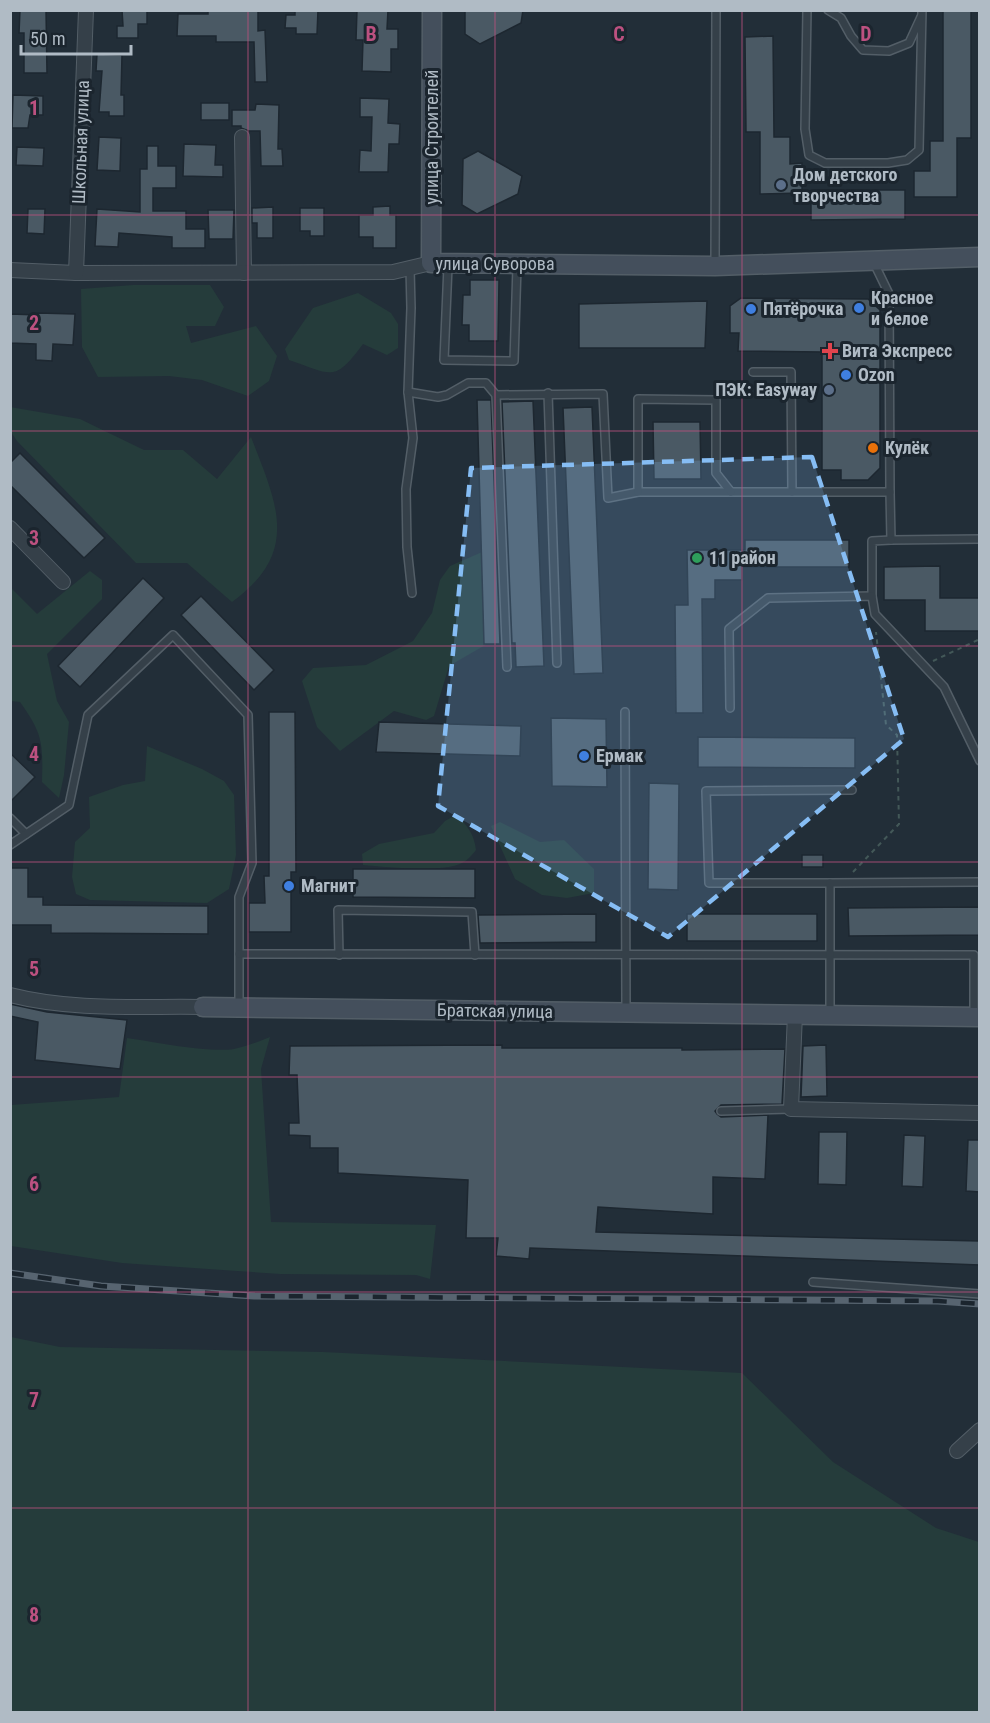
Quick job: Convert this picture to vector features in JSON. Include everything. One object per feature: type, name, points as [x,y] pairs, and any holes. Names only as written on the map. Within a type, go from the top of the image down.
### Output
[{"type":"street","name":"Школьная улица","points":[[76,273],[86,10]]},
{"type":"street","name":"улица Строителей","points":[[432,10],[439,263]]},
{"type":"street","points":[[242,137],[244,273]]},
{"type":"street","name":"улица Суворова","points":[[10,270],[76,273],[393,272],[439,263],[715,266],[980,257]]},
{"type":"street","points":[[10,528],[63,582]]},
{"type":"street","name":"Братская улица","points":[[10,995],[39,1002],[93,1006],[977,1017]]},
{"type":"street","points":[[795,1014],[791,1109],[980,1113]]},
{"type":"street","points":[[957,1451],[980,1430]]},
{"type":"lane","points":[[715,266],[716,10]]},
{"type":"lane","points":[[807,10],[806,129],[809,155],[825,163],[888,163],[907,160],[919,150],[922,13]]},
{"type":"lane","points":[[828,10],[841,18],[851,36],[863,50],[889,51],[909,43],[922,13]]},
{"type":"lane","points":[[873,262],[888,294],[891,540]]},
{"type":"lane","points":[[439,263],[444,360],[514,361],[517,264]]},
{"type":"lane","points":[[410,268],[408,392],[413,438],[406,489],[407,547],[412,593]]},
{"type":"lane","points":[[753,372],[791,372],[792,492]]},
{"type":"lane","points":[[408,392],[438,397],[447,395],[468,383],[486,383],[496,395],[507,667]]},
{"type":"lane","points":[[548,393],[557,663]]},
{"type":"lane","points":[[496,395],[603,394],[608,498],[638,492],[890,492]]},
{"type":"lane","points":[[638,492],[638,399],[716,400],[716,473],[731,492]]},
{"type":"lane","points":[[980,539],[872,542],[872,596],[875,614],[944,687],[980,761]]},
{"type":"lane","points":[[730,708],[729,629],[768,598],[872,596]]},
{"type":"lane","points":[[10,845],[69,805],[88,715],[172,635],[248,715],[252,862],[239,897],[239,1008]]},
{"type":"lane","points":[[625,712],[626,1013]]},
{"type":"lane","points":[[852,790],[706,791],[709,883],[980,882]]},
{"type":"lane","points":[[10,818],[26,834]]},
{"type":"lane","points":[[830,883],[828,955],[830,1015]]},
{"type":"lane","points":[[339,954],[338,910],[472,912],[475,955]]},
{"type":"lane","points":[[239,954],[974,956],[977,1017]]},
{"type":"lane","points":[[721,1111],[791,1109]]},
{"type":"lane","points":[[813,1282],[980,1294]]},
{"type":"path","points":[[844,882],[899,825],[897,735],[886,725],[875,614]]},
{"type":"path","points":[[923,665],[980,639]]},
{"type":"highlighted area","points":[[812,457],[904,739],[668,937],[438,806],[471,468]]},
{"type":"green space","points":[[133,285],[210,285],[224,307],[215,326],[186,326],[191,343],[256,326],[277,356],[269,381],[248,396],[202,380],[169,376],[98,377],[82,347],[81,289]]},
{"type":"green space","points":[[358,293],[391,313],[398,324],[398,348],[387,355],[363,344],[345,365],[332,372],[324,372],[289,360],[285,349],[313,308]]},
{"type":"green space","points":[[10,407],[80,419],[144,450],[183,450],[217,479],[251,437],[275,505],[277,526],[275,545],[268,565],[254,583],[232,602],[187,563],[136,563],[17,441],[11,432]]},
{"type":"green space","points":[[482,552],[494,640],[449,666],[434,716],[426,720],[394,711],[340,751],[317,727],[302,681],[313,668],[366,665],[413,641],[432,613],[440,580],[450,566]]},
{"type":"green space","points":[[90,571],[102,580],[102,599],[47,654],[57,701],[69,722],[64,775],[59,798],[42,782],[42,748],[37,731],[20,702],[11,701],[11,588],[37,614]]},
{"type":"green space","points":[[147,746],[202,769],[224,781],[234,795],[236,855],[229,889],[207,903],[90,900],[76,894],[72,877],[75,842],[90,828],[89,797],[123,785],[145,781]]},
{"type":"green space","points":[[456,815],[470,831],[476,850],[462,863],[428,869],[363,865],[362,854],[379,844],[434,833],[445,821]]},
{"type":"green space","points":[[500,822],[540,842],[564,840],[594,869],[594,893],[567,898],[542,895],[515,879],[491,826]]},
{"type":"green space","points":[[270,1037],[261,1069],[271,1222],[436,1225],[430,1279],[416,1275],[280,1274],[122,1263],[11,1246],[11,1105],[119,1097],[127,1038],[223,1050],[243,1047]]},
{"type":"green space","points":[[11,1337],[60,1347],[323,1352],[742,1373],[833,1462],[936,1528],[979,1542],[979,1712],[11,1712]]},
{"type":"building","points":[[20,10],[46,10],[47,73],[24,73],[24,33],[19,33]]},
{"type":"building","points":[[122,10],[147,10],[147,24],[138,24],[138,38],[117,38],[117,26],[123,26]]},
{"type":"building","points":[[208,10],[258,10],[258,31],[265,30],[267,82],[255,82],[254,42],[216,42],[216,36],[177,36],[178,14],[208,14]]},
{"type":"building","points":[[295,10],[318,10],[317,34],[296,34],[296,28],[285,28],[286,15],[295,15]]},
{"type":"building","points":[[357,10],[388,10],[387,29],[398,29],[398,49],[391,49],[391,72],[362,71],[363,40],[356,40]]},
{"type":"building","points":[[465,10],[523,10],[521,23],[480,44],[465,34]]},
{"type":"building","points":[[943,10],[971,10],[971,138],[957,138],[957,197],[914,197],[914,171],[930,171],[930,141],[943,141]]},
{"type":"building","points":[[773,36],[774,137],[790,137],[790,164],[802,163],[802,193],[760,194],[760,132],[746,132],[745,37]]},
{"type":"building","points":[[97,54],[122,55],[121,95],[124,95],[124,116],[109,116],[109,112],[99,112],[102,71],[96,71]]},
{"type":"building","points":[[13,95],[43,96],[43,115],[30,115],[28,128],[12,128]]},
{"type":"building","points":[[360,98],[389,99],[388,123],[400,124],[399,144],[389,144],[388,172],[359,172],[360,150],[371,151],[372,117],[360,117]]},
{"type":"building","points":[[201,103],[229,103],[229,120],[201,120]]},
{"type":"building","points":[[256,104],[279,105],[278,149],[282,149],[283,166],[261,166],[260,131],[249,131],[241,126],[232,126],[232,110],[255,110]]},
{"type":"building","points":[[99,137],[121,138],[120,171],[97,170]]},
{"type":"building","points":[[184,144],[216,145],[215,165],[223,165],[223,177],[183,176]]},
{"type":"building","points":[[147,146],[158,146],[158,166],[176,166],[176,188],[153,188],[153,211],[186,211],[186,229],[205,229],[205,248],[172,248],[172,237],[119,233],[118,247],[95,246],[97,209],[140,212],[140,169],[147,169]]},
{"type":"building","points":[[17,147],[44,148],[43,166],[16,165]]},
{"type":"building","points":[[478,151],[522,176],[518,194],[477,214],[462,205],[463,159]]},
{"type":"building","points":[[811,190],[905,190],[905,219],[811,220]]},
{"type":"building","points":[[390,206],[390,215],[396,215],[396,248],[373,248],[373,237],[359,237],[359,215],[373,215],[373,207]]},
{"type":"building","points":[[273,207],[273,238],[257,238],[257,223],[252,223],[252,208]]},
{"type":"building","points":[[300,208],[324,208],[324,236],[310,236],[310,231],[300,231]]},
{"type":"building","points":[[28,209],[45,209],[44,234],[27,233]]},
{"type":"building","points":[[208,210],[234,210],[233,239],[209,239]]},
{"type":"building","points":[[470,280],[499,280],[498,341],[469,341],[469,325],[462,325],[463,295],[470,295]]},
{"type":"building","points":[[741,298],[868,299],[880,310],[880,468],[868,480],[841,480],[841,470],[822,470],[822,352],[738,351],[739,333],[730,333],[730,306]]},
{"type":"building","points":[[707,301],[705,348],[579,348],[579,304]]},
{"type":"building","points":[[38,313],[75,314],[73,345],[53,344],[52,361],[36,360],[36,344],[10,343],[10,314],[38,315]]},
{"type":"building","points":[[477,400],[491,400],[500,644],[484,644]]},
{"type":"building","points":[[533,401],[544,666],[516,667],[515,643],[512,643],[502,402]]},
{"type":"building","points":[[592,407],[603,673],[574,674],[563,408]]},
{"type":"building","points":[[653,422],[700,422],[701,479],[654,479]]},
{"type":"building","points":[[20,453],[105,538],[84,558],[10,485],[10,463]]},
{"type":"building","points":[[745,540],[849,540],[849,567],[742,567],[742,580],[715,580],[715,599],[702,599],[703,713],[676,713],[675,605],[688,605],[687,550],[745,550]]},
{"type":"building","points":[[940,566],[940,598],[980,598],[980,631],[925,631],[925,600],[884,600],[884,567]]},
{"type":"building","points":[[143,578],[164,598],[80,687],[58,666]]},
{"type":"building","points":[[201,596],[274,670],[254,690],[181,615]]},
{"type":"building","points":[[269,712],[295,712],[296,872],[291,872],[291,932],[249,932],[249,903],[265,903],[264,876],[269,876]]},
{"type":"building","points":[[551,718],[606,719],[607,787],[552,786]]},
{"type":"building","points":[[379,722],[521,726],[520,756],[376,752]]},
{"type":"building","points":[[698,737],[855,738],[855,768],[698,767]]},
{"type":"building","points":[[10,753],[35,777],[10,802]]},
{"type":"building","points":[[649,783],[679,784],[678,890],[648,889]]},
{"type":"building","points":[[802,855],[823,855],[823,867],[802,867]]},
{"type":"building","points":[[10,868],[28,868],[28,897],[43,897],[43,905],[208,906],[208,934],[51,933],[51,925],[10,925]]},
{"type":"building","points":[[353,869],[475,869],[475,898],[353,897]]},
{"type":"building","points":[[980,907],[980,935],[849,936],[848,908]]},
{"type":"building","points":[[596,914],[596,942],[480,943],[478,915]]},
{"type":"building","points":[[687,914],[817,914],[817,941],[687,941]]},
{"type":"building","points":[[10,1004],[47,1012],[127,1020],[120,1069],[35,1060],[38,1022],[10,1016]]},
{"type":"building","points":[[502,1045],[502,1048],[785,1049],[782,1104],[721,1105],[715,1111],[721,1117],[768,1115],[765,1179],[713,1177],[713,1214],[598,1207],[596,1232],[980,1241],[980,1265],[530,1248],[529,1259],[496,1256],[498,1238],[466,1238],[468,1180],[338,1173],[338,1148],[310,1148],[310,1136],[289,1135],[289,1123],[299,1123],[297,1075],[289,1075],[290,1046]]},
{"type":"building","points":[[826,1045],[827,1096],[801,1097],[803,1046]]},
{"type":"building","points":[[819,1132],[847,1132],[846,1185],[818,1184]]},
{"type":"building","points":[[904,1135],[925,1136],[923,1187],[902,1186]]},
{"type":"building","points":[[968,1140],[980,1140],[980,1192],[966,1191]]},
{"type":"railway","points":[[10,1273],[101,1286],[254,1296],[938,1301],[980,1304]]},
{"type":"place","name":"Дом детского творчества","points":[[781,185]]},
{"type":"place","name":"Красное и белое","points":[[859,308]]},
{"type":"place","name":"Пятёрочка","points":[[751,309]]},
{"type":"place","name":"Вита Экспресс","points":[[830,351]]},
{"type":"place","name":"Ozon","points":[[846,375]]},
{"type":"place","name":"ПЭК: Easyway","points":[[829,390]]},
{"type":"place","name":"Кулёк","points":[[873,448]]},
{"type":"place","name":"11 район","points":[[697,558]]},
{"type":"place","name":"Ермак","points":[[584,756]]},
{"type":"place","name":"Магнит","points":[[289,886]]}]
